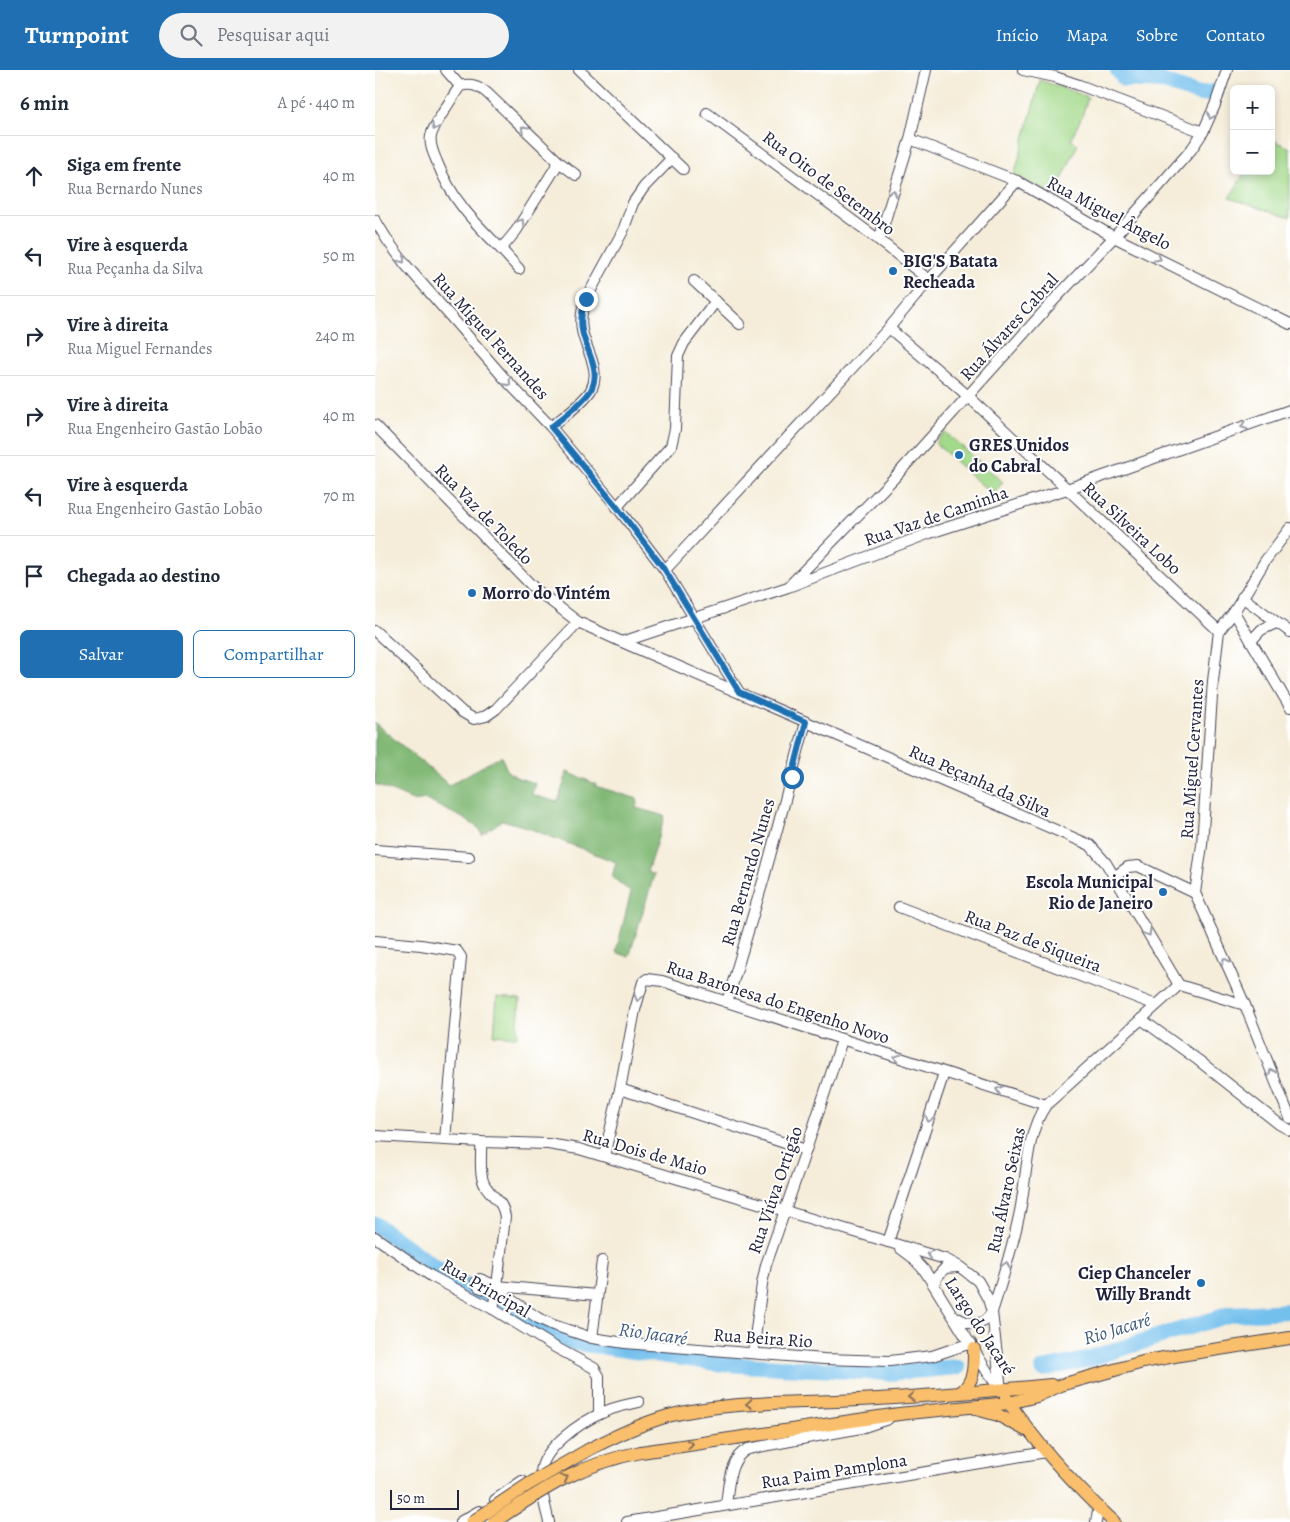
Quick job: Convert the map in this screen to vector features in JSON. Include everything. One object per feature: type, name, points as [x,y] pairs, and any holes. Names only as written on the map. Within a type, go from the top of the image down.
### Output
[{"type":"main road","points":[[494,1522],[534,1494],[573,1474],[597,1463],[641,1452],[899,1414],[963,1406],[1009,1403],[1037,1396],[1061,1385],[1163,1358],[1290,1338]]},
{"type":"main road","points":[[960,1393],[970,1383],[974,1363],[973,1346]]},
{"type":"main road","points":[[472,1522],[529,1484],[587,1450],[649,1422],[669,1416],[713,1407],[767,1403],[855,1401],[1061,1385]]},
{"type":"main road","points":[[1001,1390],[1046,1452],[1115,1522]]},
{"type":"main road","points":[[963,1406],[998,1415],[1017,1424],[1034,1436]]},
{"type":"street","points":[[446,70],[460,86]]},
{"type":"street","points":[[579,70],[683,169]]},
{"type":"street","points":[[879,240],[910,139],[926,70]]},
{"type":"street","points":[[1023,70],[1055,77],[1079,85],[1203,132]]},
{"type":"street","name":"Rua Álvares Cabral","points":[[788,587],[872,501],[1055,299],[1114,237],[1191,150],[1203,132],[1227,70]]},
{"type":"street","points":[[519,269],[457,201],[444,180],[431,146],[432,131],[460,86],[467,84],[480,87],[559,162],[576,175]]},
{"type":"street","name":"Rua Oito de Setembro","points":[[707,113],[879,240],[929,280]]},
{"type":"street","name":"Rua Miguel Ângelo","points":[[910,139],[1017,181],[1114,237],[1290,324]]},
{"type":"street","points":[[551,427],[586,397],[592,388],[595,377],[594,367],[582,332],[582,308],[623,232],[633,203],[644,187],[671,158]]},
{"type":"street","points":[[501,249],[515,231],[559,162]]},
{"type":"street","points":[[665,570],[889,328],[1017,181]]},
{"type":"street","name":"Rua Miguel Fernandes","points":[[375,220],[405,264],[505,379],[551,427],[617,507],[665,570],[739,692]]},
{"type":"street","points":[[694,281],[740,324]]},
{"type":"street","points":[[617,507],[671,446],[675,429],[679,356],[684,343],[716,301]]},
{"type":"street","name":"Rua Silveira Lobo","points":[[889,328],[968,396],[1219,632]]},
{"type":"street","name":"Rua Vaz de Caminha","points":[[622,642],[788,587],[930,533],[1067,488],[1290,410]]},
{"type":"street","name":"Rua Vaz de Toledo","points":[[375,425],[513,568],[541,594],[578,622],[739,692]]},
{"type":"street","name":"Rua Miguel Cervantes","points":[[1195,893],[1202,845],[1213,681],[1219,632],[1234,612],[1265,562],[1288,534]]},
{"type":"street","points":[[1242,597],[1290,632]]},
{"type":"street","points":[[1234,612],[1290,707]]},
{"type":"street","points":[[375,631],[462,712],[474,719],[485,716],[496,709],[578,622]]},
{"type":"street","points":[[1251,641],[1261,630],[1276,622]]},
{"type":"street","name":"Rua Peçanha da Silva","points":[[739,692],[1090,845],[1101,857],[1114,877],[1179,986]]},
{"type":"street","name":"Rua Bernardo Nunes","points":[[727,1002],[751,925],[806,722]]},
{"type":"street","points":[[375,850],[469,857]]},
{"type":"street","points":[[1114,877],[1128,867],[1138,866],[1195,893],[1245,1005],[1290,1118]]},
{"type":"street","name":"Rua Paz de Siqueira","points":[[899,907],[1156,1005]]},
{"type":"street","points":[[375,941],[421,945],[457,951],[461,957],[445,1140]]},
{"type":"street","name":"Rua Baronesa do Engenho Novo","points":[[604,1156],[620,1089],[635,1010],[643,982],[651,978],[1046,1105]]},
{"type":"street","points":[[1179,986],[1245,1005]]},
{"type":"street","name":"Rua Álvaro Seixas","points":[[992,1312],[1019,1216],[1033,1136],[1040,1114],[1046,1105],[1179,986]]},
{"type":"street","points":[[1141,1019],[1198,1060],[1279,1124],[1290,1130]]},
{"type":"street","name":"Rua Viúva Ortigão","points":[[753,1353],[766,1265],[842,1040]]},
{"type":"street","points":[[892,1244],[944,1073]]},
{"type":"street","points":[[620,1089],[806,1150]]},
{"type":"street","name":"Rua Dois de Maio","points":[[375,1136],[563,1146],[604,1156],[892,1244]]},
{"type":"street","points":[[481,1142],[482,1178],[485,1186],[501,1203],[505,1217],[497,1291],[493,1307]]},
{"type":"street","name":"Rua Principal","points":[[375,1237],[431,1276],[493,1307],[553,1346],[594,1368],[599,1376],[599,1414]]},
{"type":"street","name":"Largo do Jacaré","points":[[892,1244],[931,1254],[960,1267],[978,1281],[988,1299],[992,1312],[1001,1390]]},
{"type":"street","name":"Largo do Jacaré","points":[[892,1244],[919,1264],[935,1285],[990,1376],[1001,1390]]},
{"type":"street","points":[[592,1338],[601,1261]]},
{"type":"street","points":[[935,1285],[936,1278],[945,1268],[960,1267]]},
{"type":"street","points":[[476,1282],[480,1279],[497,1291],[597,1295]]},
{"type":"street","name":"Rua Beira Rio","points":[[497,1291],[538,1318],[565,1330],[592,1338],[641,1344],[824,1359],[890,1361],[932,1356],[973,1346]]},
{"type":"street","points":[[954,1316],[964,1322],[979,1324],[988,1319],[992,1312]]},
{"type":"street","points":[[549,1522],[544,1503],[541,1471],[552,1447],[599,1414],[639,1402]]},
{"type":"street","points":[[726,1504],[730,1473],[735,1460],[747,1449],[861,1428],[899,1414]]},
{"type":"street","name":"Rua Paim Pamplona","points":[[627,1522],[1046,1452]]},
{"type":"street","points":[[460,1522],[525,1479],[541,1471]]},
{"type":"street","points":[[1096,1522],[1099,1507]]},
{"type":"green space","points":[[1040,80],[1088,97],[1071,140],[1078,144],[1055,195],[1014,176]]},
{"type":"green space","points":[[1275,141],[1290,148],[1290,218],[1229,198],[1243,175],[1275,175]]},
{"type":"green space","name":"GRES Unidos do Cabral","points":[[945,432],[1003,482],[993,495],[935,443]]},
{"type":"green space","points":[[375,723],[449,785],[501,756],[508,772],[518,778],[535,783],[532,795],[558,802],[567,772],[596,784],[595,786],[638,799],[636,808],[665,816],[647,872],[654,875],[629,957],[616,952],[631,892],[612,877],[616,862],[523,826],[502,820],[482,835],[480,829],[463,818],[424,799],[415,801],[375,784]]},
{"type":"green space","points":[[497,997],[520,999],[517,1037],[494,1035]]},
{"type":"waterway","points":[[1118,70],[1124,79],[1161,81],[1199,94],[1215,92]]},
{"type":"waterway","name":"Rio Jacaré","points":[[375,1224],[429,1263],[477,1293],[522,1319],[571,1342],[724,1364],[887,1373],[958,1367]]},
{"type":"waterway","name":"Rio Jacaré","points":[[1043,1369],[1081,1361],[1231,1314],[1290,1311]]},
{"type":"place","name":"BIG'S Batata Recheada","points":[[893,271]]},
{"type":"place","name":"GRES Unidos do Cabral","points":[[959,455]]},
{"type":"place","name":"Morro do Vintém","points":[[472,593]]},
{"type":"place","name":"Escola Municipal Rio de Janeiro","points":[[1163,892]]},
{"type":"place","name":"Ciep Chanceler Willy Brandt","points":[[1201,1283]]},
{"type":"route","points":[[586,299],[582,308],[581,320],[582,332],[594,367],[595,377],[592,388],[586,397],[551,427],[617,507],[665,570],[739,692],[806,722],[792,777]]}]
